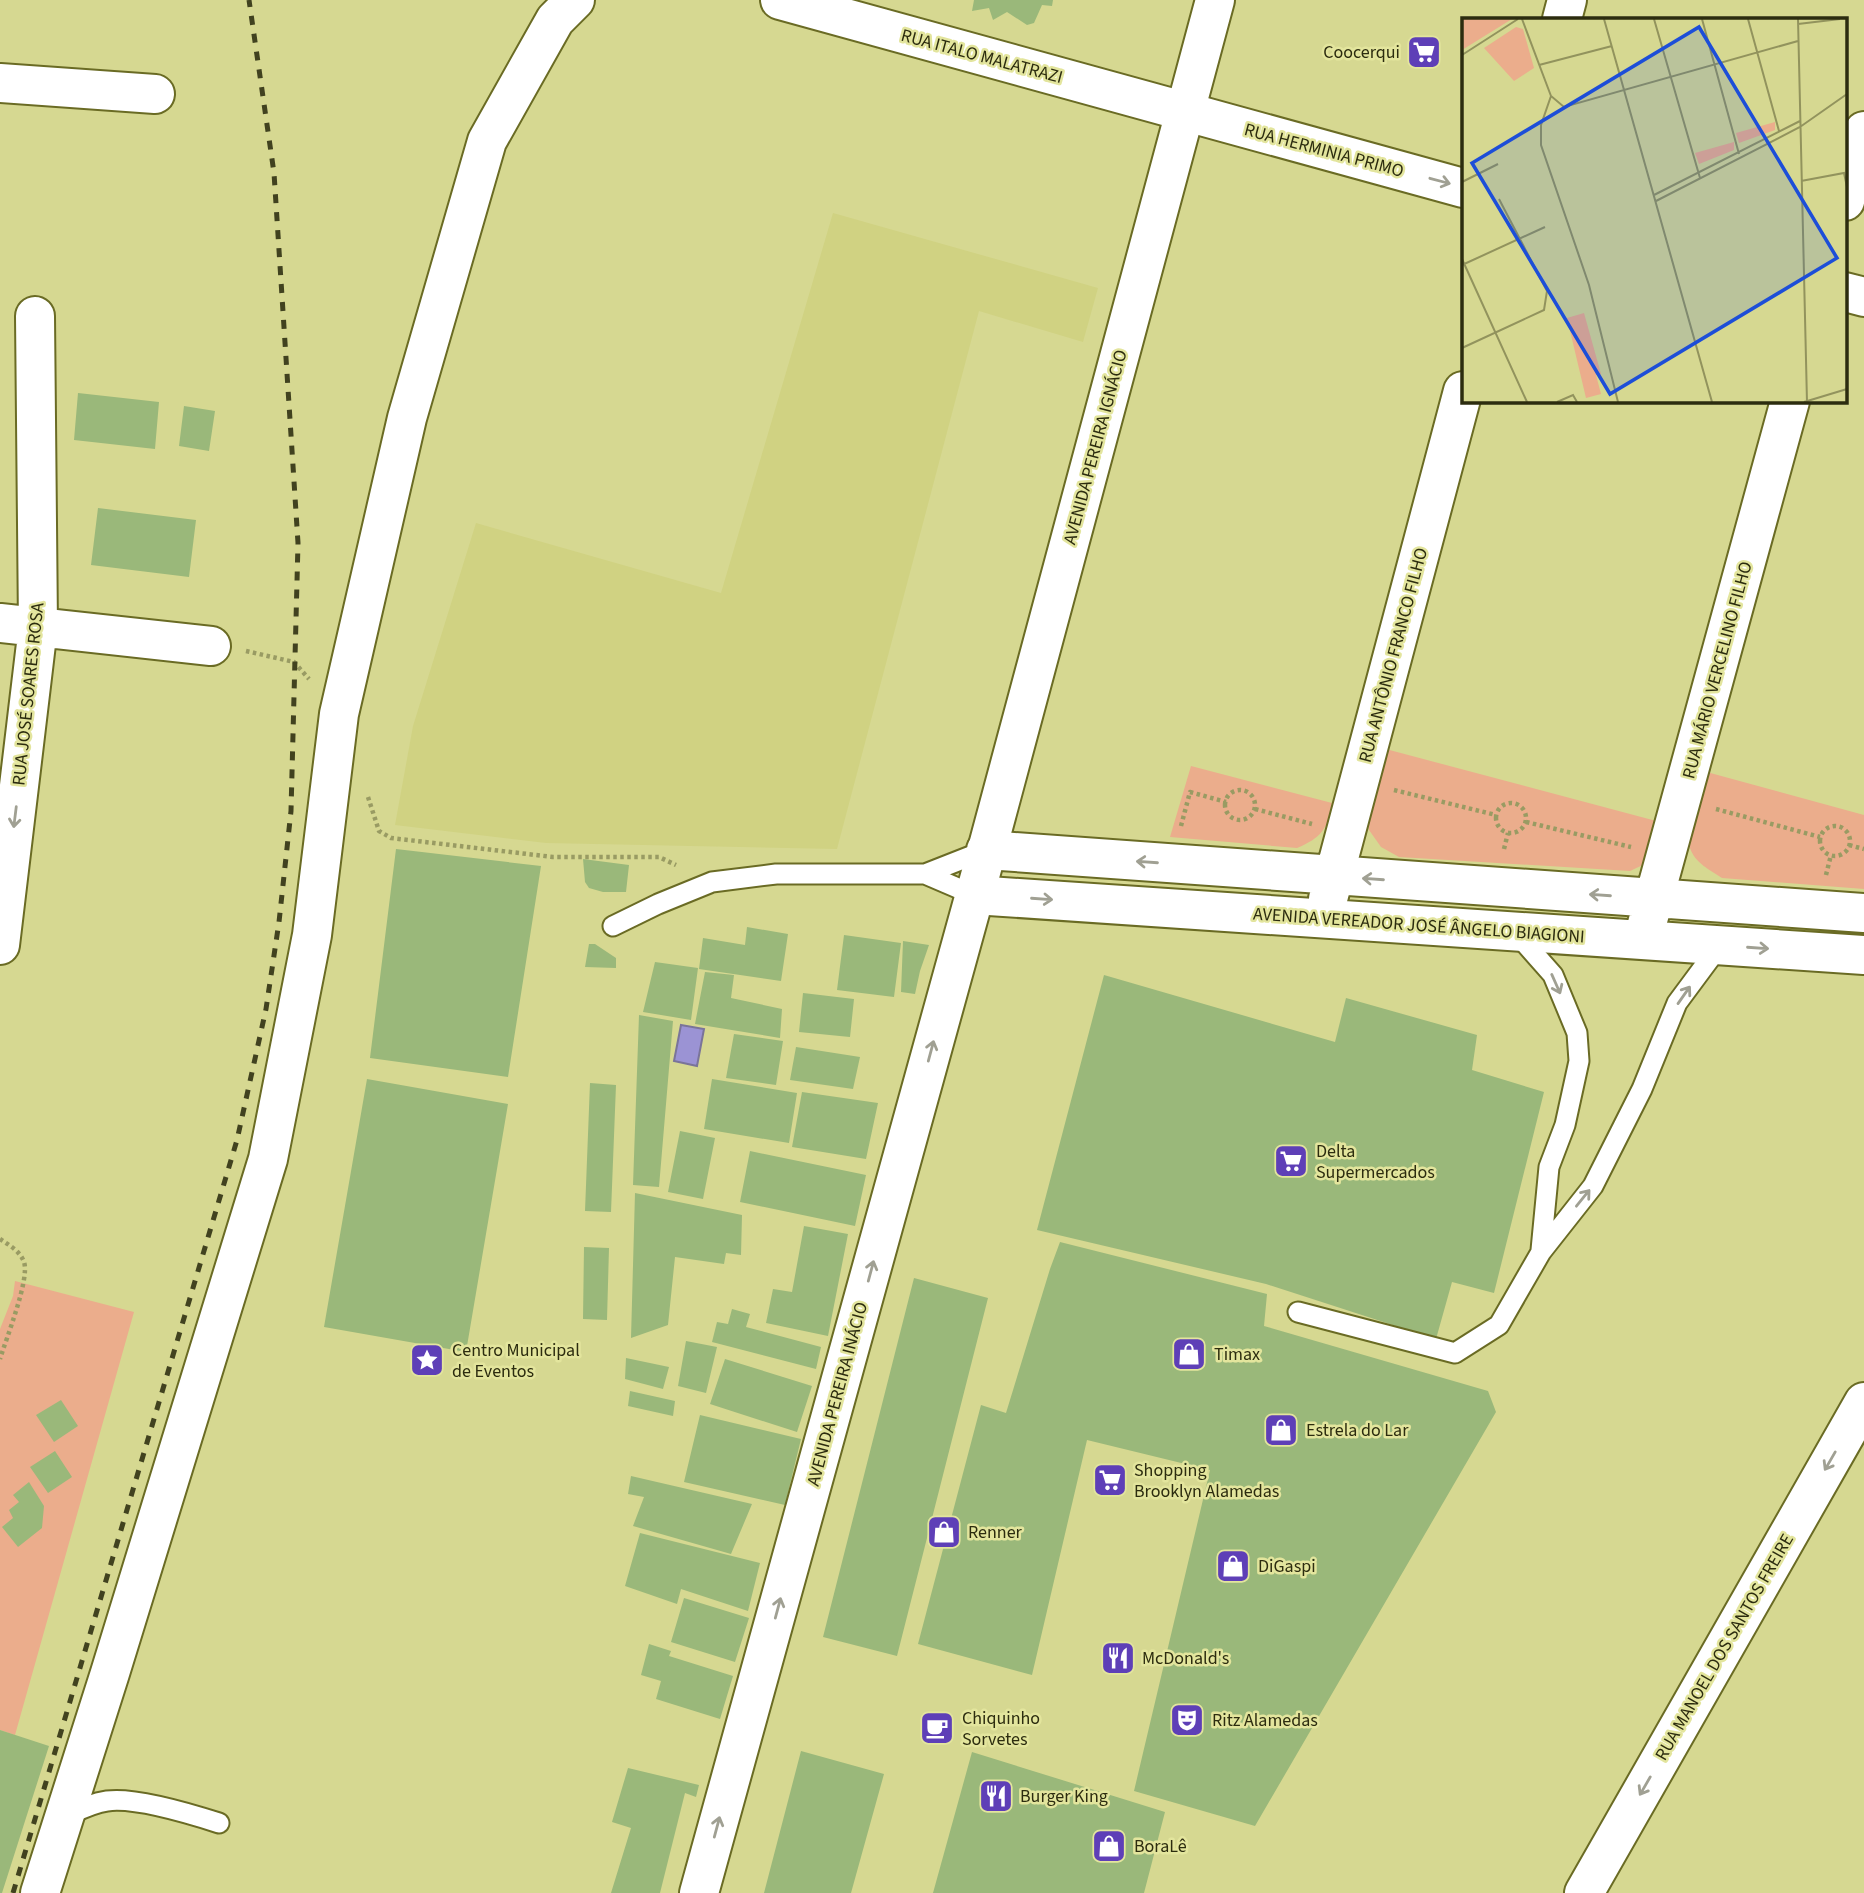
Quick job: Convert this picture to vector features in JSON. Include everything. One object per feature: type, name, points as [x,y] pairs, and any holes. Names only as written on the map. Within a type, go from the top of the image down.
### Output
[{"type":"street","points":[[40,1893],[268,1159],[312,935],[340,714],[407,418],[487,141],[555,20],[575,0]]},
{"type":"street","name":"RUA ITALO MALATRAZI","points":[[780,0],[1185,112]]},
{"type":"street","name":"AVENIDA PEREIRA IGNÁCIO","points":[[974,895],[1215,0]]},
{"type":"street","points":[[1562,18],[1567,0]]},
{"type":"street","points":[[0,83],[155,94]]},
{"type":"street","name":"RUA HERMINIA PRIMO","points":[[1185,112],[1462,187]]},
{"type":"street","points":[[1846,197],[1864,131]]},
{"type":"street","points":[[1846,292],[1864,297]]},
{"type":"street","name":"RUA JOSÉ SOARES ROSA","points":[[0,945],[38,627],[35,316]]},
{"type":"street","name":"RUA ANTÔNIO FRANCO FILHO","points":[[1323,918],[1462,395]]},
{"type":"street","name":"RUA MÁRIO VERCELINO FILHO","points":[[1643,940],[1790,402]]},
{"type":"street","points":[[0,623],[211,646]]},
{"type":"street","points":[[986,850],[1864,913]]},
{"type":"street","name":"AVENIDA VEREADOR JOSÉ ÂNGELO BIAGIONI","points":[[974,895],[1864,954]]},
{"type":"street","name":"AVENIDA PEREIRA INÁCIO","points":[[699,1893],[974,895]]},
{"type":"street","name":"RUA MANOEL DOS SANTOS FREIRE","points":[[1584,1893],[1864,1402]]},
{"type":"lane","points":[[613,926],[712,882],[776,874],[925,874],[986,850]]},
{"type":"lane","points":[[925,874],[974,895]]},
{"type":"lane","points":[[1514,931],[1553,975],[1577,1033],[1579,1061],[1565,1125],[1549,1167],[1541,1252]]},
{"type":"lane","points":[[1298,1312],[1455,1353],[1499,1325],[1541,1252],[1593,1186],[1642,1089],[1677,1003],[1720,945]]},
{"type":"lane","points":[[65,1817],[106,1801],[121,1801],[171,1810],[219,1823]]},
{"type":"path","points":[[211,646],[294,662],[340,714]]},
{"type":"path","points":[[1359,782],[1496,815]]},
{"type":"path","points":[[1236,790],[1247,791],[1254,798],[1255,809],[1250,817],[1237,820],[1226,810],[1226,802],[1236,790]]},
{"type":"path","points":[[1189,792],[1226,802]]},
{"type":"path","points":[[367,796],[379,831],[391,838],[553,857],[659,857],[712,882]]},
{"type":"path","points":[[1681,800],[1820,837]]},
{"type":"path","points":[[1506,804],[1515,804],[1523,808],[1526,822],[1521,830],[1508,833],[1500,828],[1496,815],[1506,804]]},
{"type":"path","points":[[1255,809],[1346,833]]},
{"type":"path","points":[[1526,822],[1666,856]]},
{"type":"path","points":[[1830,827],[1841,827],[1849,835],[1849,845],[1844,853],[1831,855],[1823,851],[1820,837],[1830,827]]},
{"type":"path","points":[[1849,845],[1864,849]]},
{"type":"path","points":[[0,1239],[17,1251],[26,1268],[0,1359]]},
{"type":"shaded area","points":[[833,213],[1098,288],[1083,342],[979,311],[837,849],[546,843],[395,825],[413,726],[476,523],[721,593]]},
{"type":"shaded area","points":[[1382,748],[1660,822],[1645,864],[1630,871],[1399,857],[1381,847],[1369,830],[1364,810]]},
{"type":"shaded area","points":[[1191,766],[1332,803],[1328,820],[1318,836],[1297,848],[1170,837]]},
{"type":"shaded area","points":[[1703,771],[1864,815],[1864,889],[1722,878],[1703,866],[1692,853],[1689,832]]},
{"type":"shaded area","points":[[681,1025],[704,1029],[697,1066],[674,1061]]},
{"type":"shaded area","points":[[15,1281],[134,1312],[15,1735],[0,1730],[0,1329],[13,1296]]},
{"type":"building","points":[[974,0],[1053,0],[1052,6],[1042,5],[1034,23],[1027,25],[1007,12],[993,20],[989,8],[972,11]]},
{"type":"building","points":[[78,393],[159,402],[155,449],[74,440]]},
{"type":"building","points":[[184,406],[215,411],[209,451],[179,446]]},
{"type":"building","points":[[98,508],[196,520],[189,577],[91,565]]},
{"type":"building","points":[[396,849],[541,866],[508,1077],[370,1058]]},
{"type":"building","points":[[583,859],[629,865],[626,892],[603,892],[589,888],[585,882]]},
{"type":"building","points":[[747,927],[788,934],[781,981],[699,969],[703,938],[745,945]]},
{"type":"building","points":[[844,935],[901,943],[894,997],[837,990]]},
{"type":"building","points":[[903,941],[929,945],[915,994],[901,992]]},
{"type":"building","points":[[589,944],[595,944],[616,958],[616,968],[585,967]]},
{"type":"building","points":[[655,962],[698,968],[691,1020],[643,1012]]},
{"type":"building","points":[[705,972],[734,975],[731,998],[782,1009],[780,1038],[695,1024]]},
{"type":"building","name":"Delta Supermercados","points":[[1104,975],[1335,1042],[1346,998],[1477,1035],[1472,1070],[1544,1092],[1494,1293],[1452,1282],[1436,1339],[1266,1284],[1037,1230]]},
{"type":"building","points":[[803,993],[854,999],[850,1037],[799,1032]]},
{"type":"building","points":[[639,1015],[673,1021],[659,1187],[633,1185]]},
{"type":"building","points":[[734,1034],[783,1041],[776,1085],[726,1078]]},
{"type":"building","points":[[796,1047],[860,1057],[853,1089],[790,1080]]},
{"type":"building","points":[[367,1079],[508,1104],[466,1352],[324,1327]]},
{"type":"building","points":[[712,1079],[797,1093],[789,1143],[704,1129]]},
{"type":"building","points":[[590,1083],[616,1085],[611,1212],[585,1211]]},
{"type":"building","points":[[802,1092],[878,1103],[866,1159],[792,1147]]},
{"type":"building","points":[[680,1131],[715,1138],[703,1199],[668,1192]]},
{"type":"building","points":[[750,1151],[866,1175],[855,1226],[740,1202]]},
{"type":"building","points":[[635,1193],[742,1215],[741,1255],[726,1253],[724,1264],[675,1257],[668,1325],[631,1338]]},
{"type":"building","points":[[804,1226],[848,1234],[828,1336],[766,1323],[773,1289],[792,1292]]},
{"type":"building","points":[[1060,1242],[1267,1294],[1264,1326],[1488,1391],[1496,1412],[1255,1826],[1134,1791],[1210,1470],[1087,1440],[1032,1675],[918,1644],[981,1405],[1006,1413]]},
{"type":"building","points":[[584,1247],[609,1248],[607,1320],[583,1319]]},
{"type":"building","points":[[914,1278],[988,1298],[897,1656],[823,1637]]},
{"type":"building","points":[[732,1309],[750,1314],[746,1327],[821,1347],[816,1369],[712,1342],[717,1322],[728,1324]]},
{"type":"building","points":[[686,1341],[717,1347],[706,1393],[678,1386]]},
{"type":"building","points":[[626,1358],[669,1367],[663,1389],[625,1379]]},
{"type":"building","points":[[725,1359],[812,1386],[797,1432],[710,1404]]},
{"type":"building","points":[[630,1391],[675,1401],[673,1416],[628,1406]]},
{"type":"building","points":[[61,1400],[78,1426],[54,1442],[36,1415]]},
{"type":"building","points":[[700,1415],[801,1439],[785,1505],[684,1482]]},
{"type":"building","points":[[55,1451],[72,1477],[48,1493],[30,1467]]},
{"type":"building","points":[[631,1476],[752,1504],[731,1554],[633,1526],[644,1497],[628,1494]]},
{"type":"building","points":[[29,1482],[44,1506],[42,1528],[18,1547],[2,1527],[13,1518],[9,1510],[19,1502],[13,1495]]},
{"type":"building","points":[[640,1533],[760,1563],[748,1611],[681,1589],[677,1604],[625,1586]]},
{"type":"building","points":[[684,1598],[749,1618],[735,1662],[671,1642]]},
{"type":"building","points":[[649,1644],[671,1651],[669,1656],[733,1676],[720,1719],[656,1699],[661,1681],[641,1675]]},
{"type":"building","points":[[0,1730],[49,1746],[2,1893],[0,1893]]},
{"type":"building","points":[[801,1751],[884,1774],[851,1893],[764,1893]]},
{"type":"building","points":[[972,1752],[1165,1812],[1144,1893],[933,1893]]},
{"type":"building","points":[[628,1768],[699,1785],[696,1797],[685,1793],[660,1893],[611,1893],[631,1828],[612,1822]]},
{"type":"railway","points":[[13,1893],[237,1140],[266,1009],[279,922],[291,811],[298,543],[274,173],[249,0]]},
{"type":"place","name":"Coocerqui","points":[[1424,52]]},
{"type":"place","name":"Delta Supermercados","points":[[1291,1161]]},
{"type":"place","name":"Timax","points":[[1189,1354]]},
{"type":"place","name":"Centro Municipal de Eventos","points":[[427,1360]]},
{"type":"place","name":"Estrela do Lar","points":[[1281,1430]]},
{"type":"place","name":"Shopping Brooklyn Alamedas","points":[[1110,1480]]},
{"type":"place","name":"Renner","points":[[944,1532]]},
{"type":"place","name":"DiGaspi","points":[[1233,1566]]},
{"type":"place","name":"McDonald's","points":[[1118,1658]]},
{"type":"place","name":"Ritz Alamedas","points":[[1187,1720]]},
{"type":"place","name":"Chiquinho Sorvetes","points":[[937,1728]]},
{"type":"place","name":"Burger King","points":[[996,1796]]},
{"type":"place","name":"BoraLê","points":[[1109,1846]]}]
